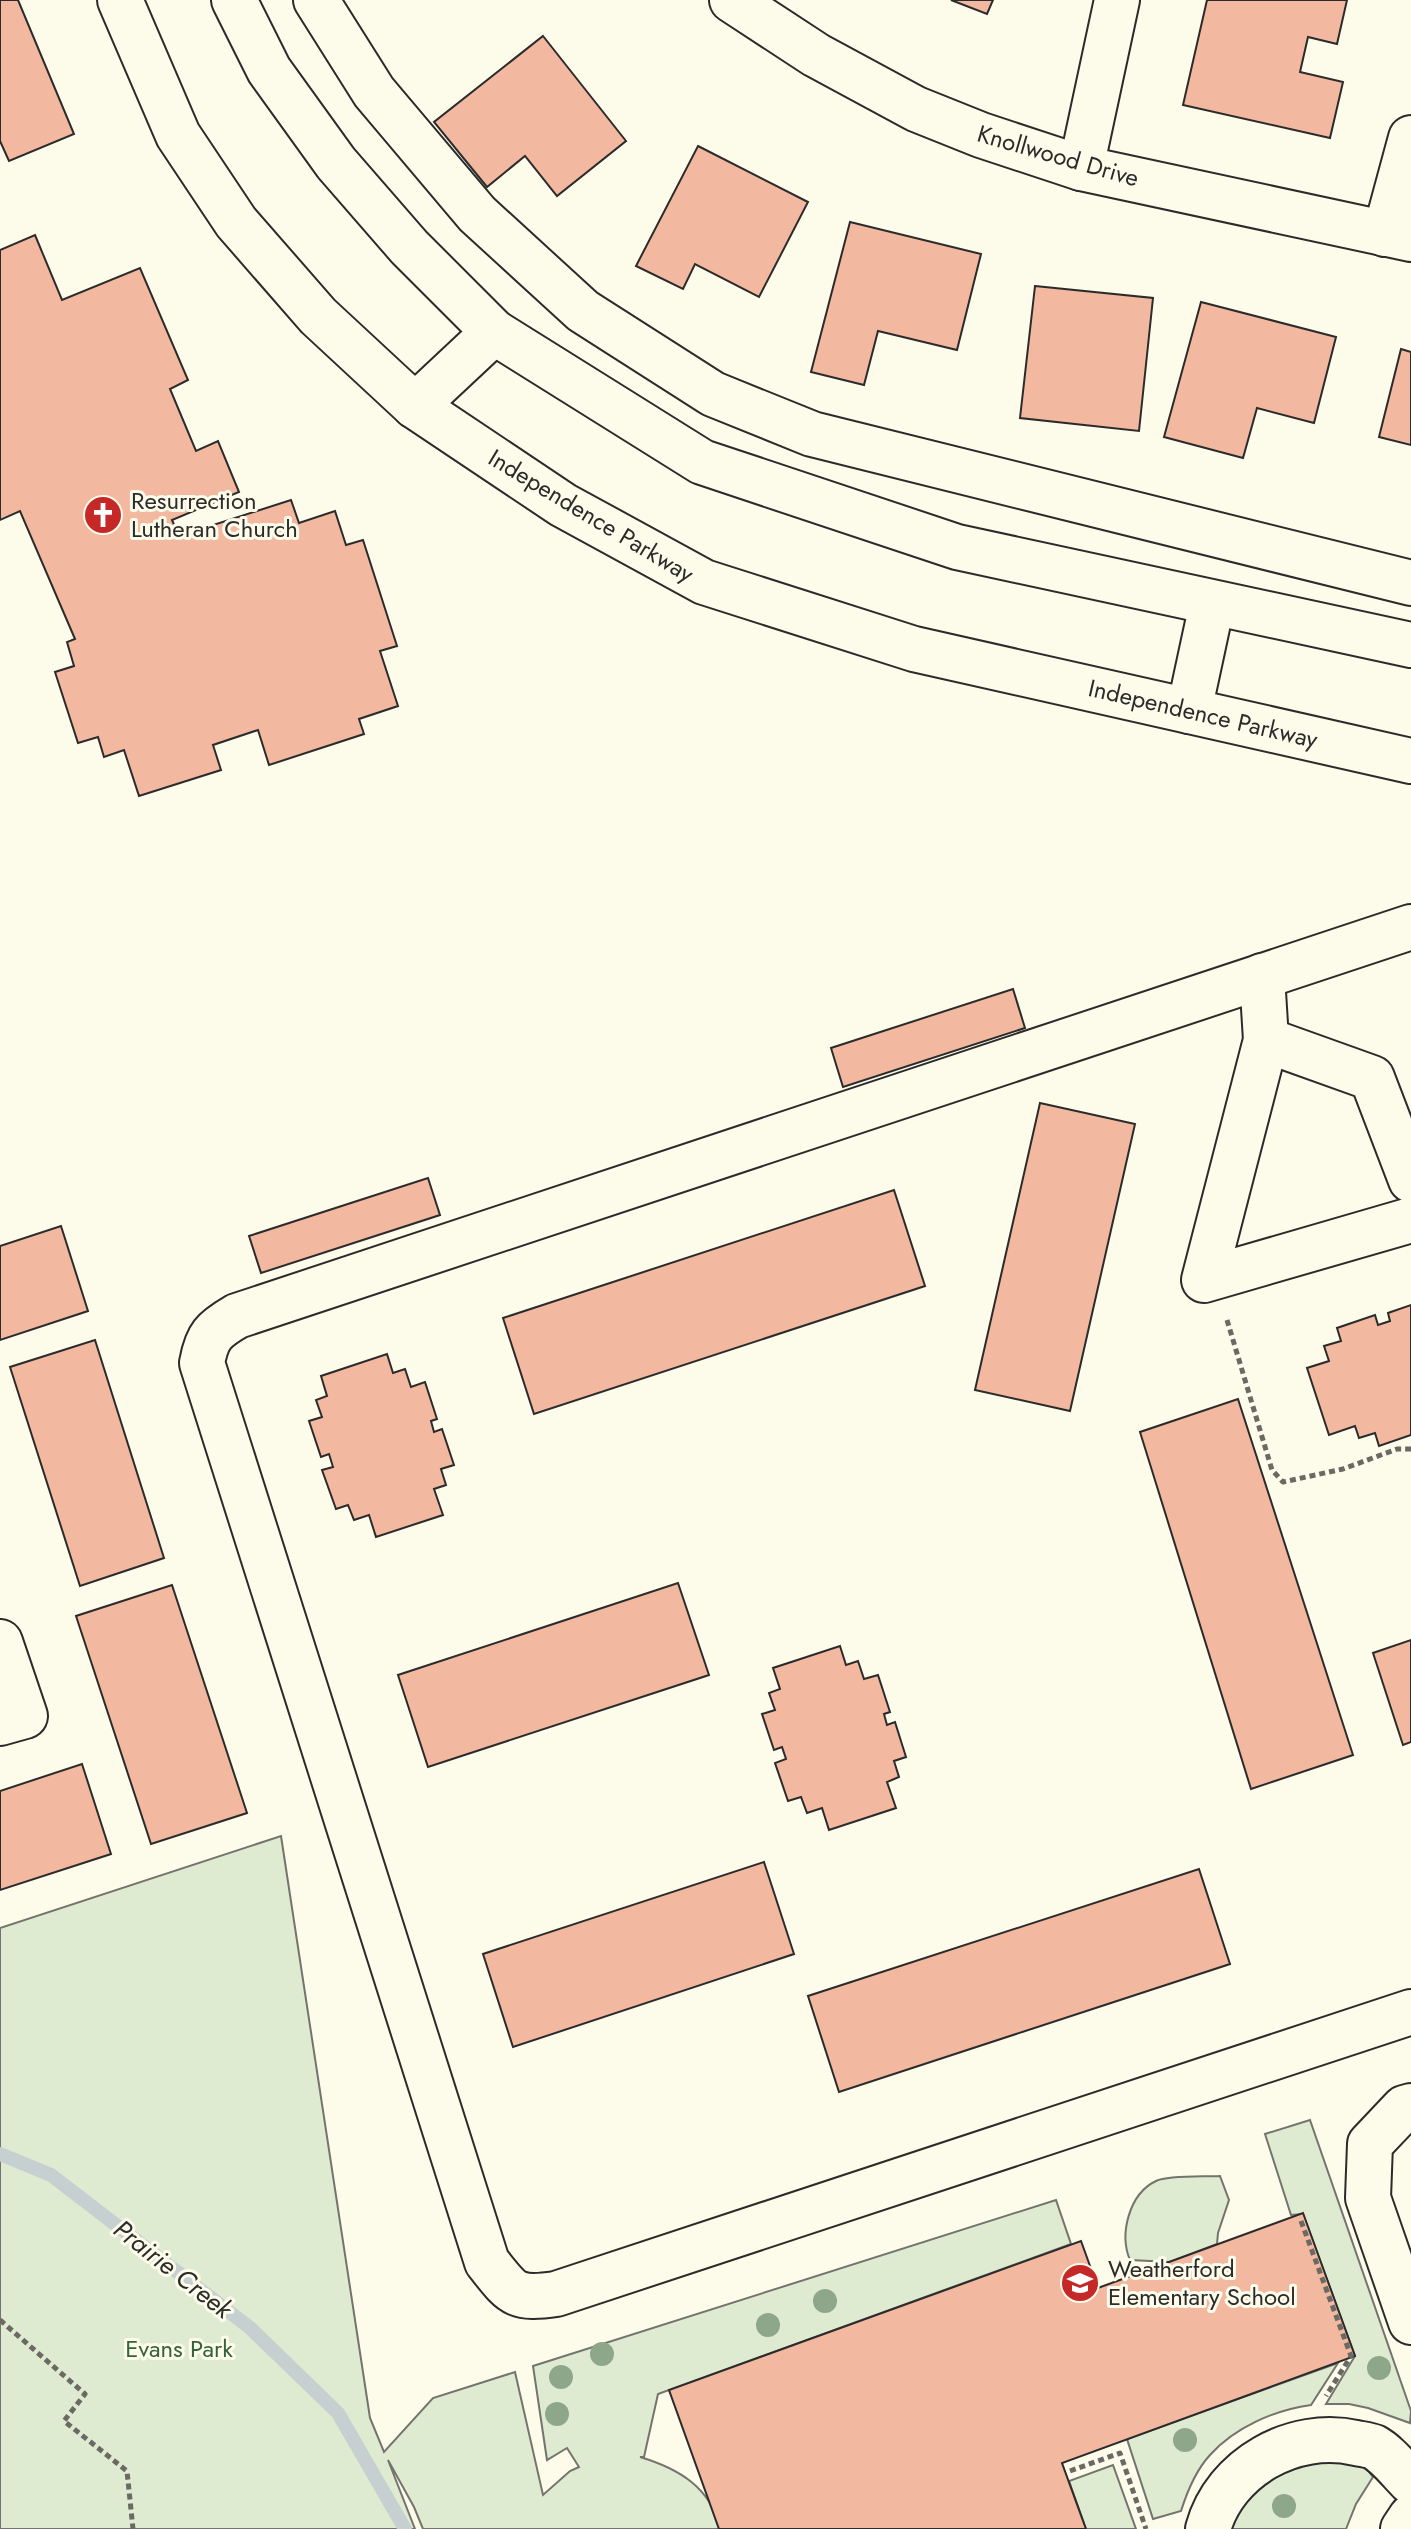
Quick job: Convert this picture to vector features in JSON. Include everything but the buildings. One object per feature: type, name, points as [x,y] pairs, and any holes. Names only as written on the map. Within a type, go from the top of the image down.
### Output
[{"type":"main road","name":"Independence Parkway","points":[[120,0],[178,135],[236,222],[318,316],[415,406],[563,505],[704,582],[914,649],[1411,761]]},
{"type":"main road","points":[[234,0],[269,70],[336,163],[409,247],[494,332],[702,462],[957,547],[1411,645]]},
{"type":"main road","points":[[316,0],[374,92],[477,214],[583,311],[713,394],[812,434],[1411,583]]},
{"type":"main road","name":"Knollwood Drive","points":[[732,0],[816,55],[916,109],[981,135],[1081,168],[1398,236]]},
{"type":"main road","points":[[1081,168],[1117,0]]},
{"type":"main road","points":[[1398,236],[1411,138]]},
{"type":"main road","points":[[415,406],[494,332]]},
{"type":"main road","points":[[1189,711],[1212,604]]},
{"type":"main road","points":[[1411,927],[237,1316],[222,1325],[206,1342],[202,1363],[487,2262],[511,2292],[534,2297],[556,2294],[1411,2012]]},
{"type":"main road","points":[[1262,976],[1266,1040],[1204,1280],[1411,1220]]},
{"type":"main road","points":[[1266,1040],[1372,1078],[1411,1180]]},
{"type":"main road","points":[[0,1642],[25,1716],[0,1723]]},
{"type":"main road","points":[[1411,2106],[1404,2108],[1370,2144],[1368,2198],[1411,2322]]},
{"type":"main road","points":[[1208,2529],[1228,2487],[1264,2457],[1304,2442],[1341,2440],[1374,2447],[1411,2482]]},
{"type":"main road","points":[[1403,2529],[1411,2517]]},
{"type":"path","points":[[1215,1276],[1272,1470],[1283,1482],[1343,1469],[1397,1449],[1411,1449]]},
{"type":"path","points":[[1301,2221],[1351,2356],[1322,2402]]},
{"type":"path","points":[[0,2320],[85,2394],[64,2421],[127,2471],[133,2529]]},
{"type":"path","points":[[1070,2471],[1120,2453],[1146,2529]]},
{"type":"green space","name":"Evans Park","points":[[281,1836],[370,2418],[384,2452],[433,2398],[515,2372],[543,2495],[579,2467],[567,2448],[547,2460],[533,2366],[1056,2200],[1071,2244],[658,2394],[644,2457],[640,2457],[668,2467],[691,2482],[709,2502],[722,2529],[423,2529],[388,2460],[415,2529],[0,2529],[0,1928]]},
{"type":"green space","points":[[1310,2120],[1411,2411],[1410,2423],[1368,2408],[1326,2404],[1355,2356],[1303,2214],[1291,2215],[1265,2134]]},
{"type":"green space","points":[[1220,2176],[1229,2200],[1217,2244],[1170,2262],[1130,2260],[1126,2227],[1133,2205],[1147,2187],[1169,2178]]},
{"type":"green space","points":[[1338,2363],[1311,2405],[1270,2416],[1231,2436],[1201,2467],[1181,2511],[1153,2519],[1127,2439]]},
{"type":"green space","points":[[1306,2460],[1352,2462],[1373,2477],[1356,2504],[1346,2529],[1231,2529],[1252,2494]]},
{"type":"green space","points":[[1113,2465],[1136,2529],[1086,2529],[1069,2481]]},
{"type":"waterway","name":"Prairie Creek","points":[[0,2154],[51,2175],[249,2327],[338,2413],[405,2529]]},
{"type":"place","name":"Resurrection Lutheran Church","points":[[103,515]]},
{"type":"place","name":"Weatherford Elementary School","points":[[1080,2283]]}]
